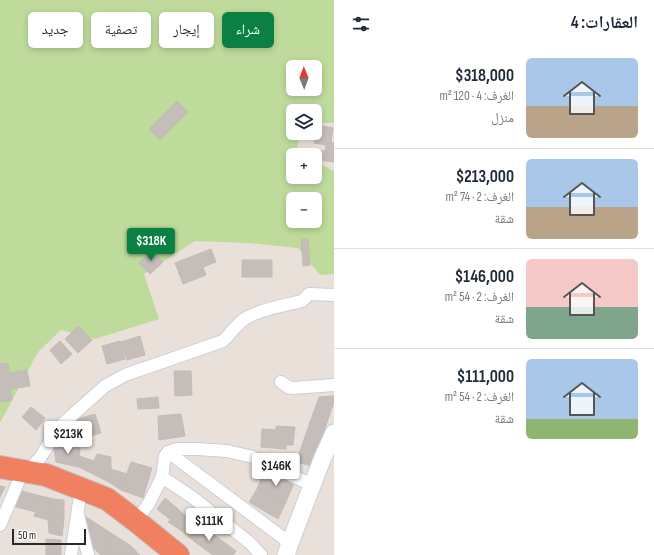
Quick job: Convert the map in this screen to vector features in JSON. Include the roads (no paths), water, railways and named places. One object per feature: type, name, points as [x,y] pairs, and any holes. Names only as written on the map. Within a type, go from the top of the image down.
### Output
[{"type":"highway","points":[[0,467],[46,475],[107,499],[178,555]]},
{"type":"street","points":[[0,525],[24,471],[29,469],[40,458],[59,427],[74,412],[105,386],[125,375],[223,341],[234,328],[247,317],[302,301],[309,294],[334,295]]},
{"type":"street","points":[[281,382],[288,387],[293,388],[334,385]]},
{"type":"street","points":[[168,452],[288,549],[312,485],[334,433]]},
{"type":"street","points":[[136,521],[149,503],[162,477],[165,456],[168,452],[177,449],[227,451],[253,457],[312,485]]},
{"type":"street","points":[[162,477],[192,497],[250,543],[261,555]]},
{"type":"street","points":[[71,555],[81,489]]},
{"type":"street","points":[[77,510],[88,555]]}]
